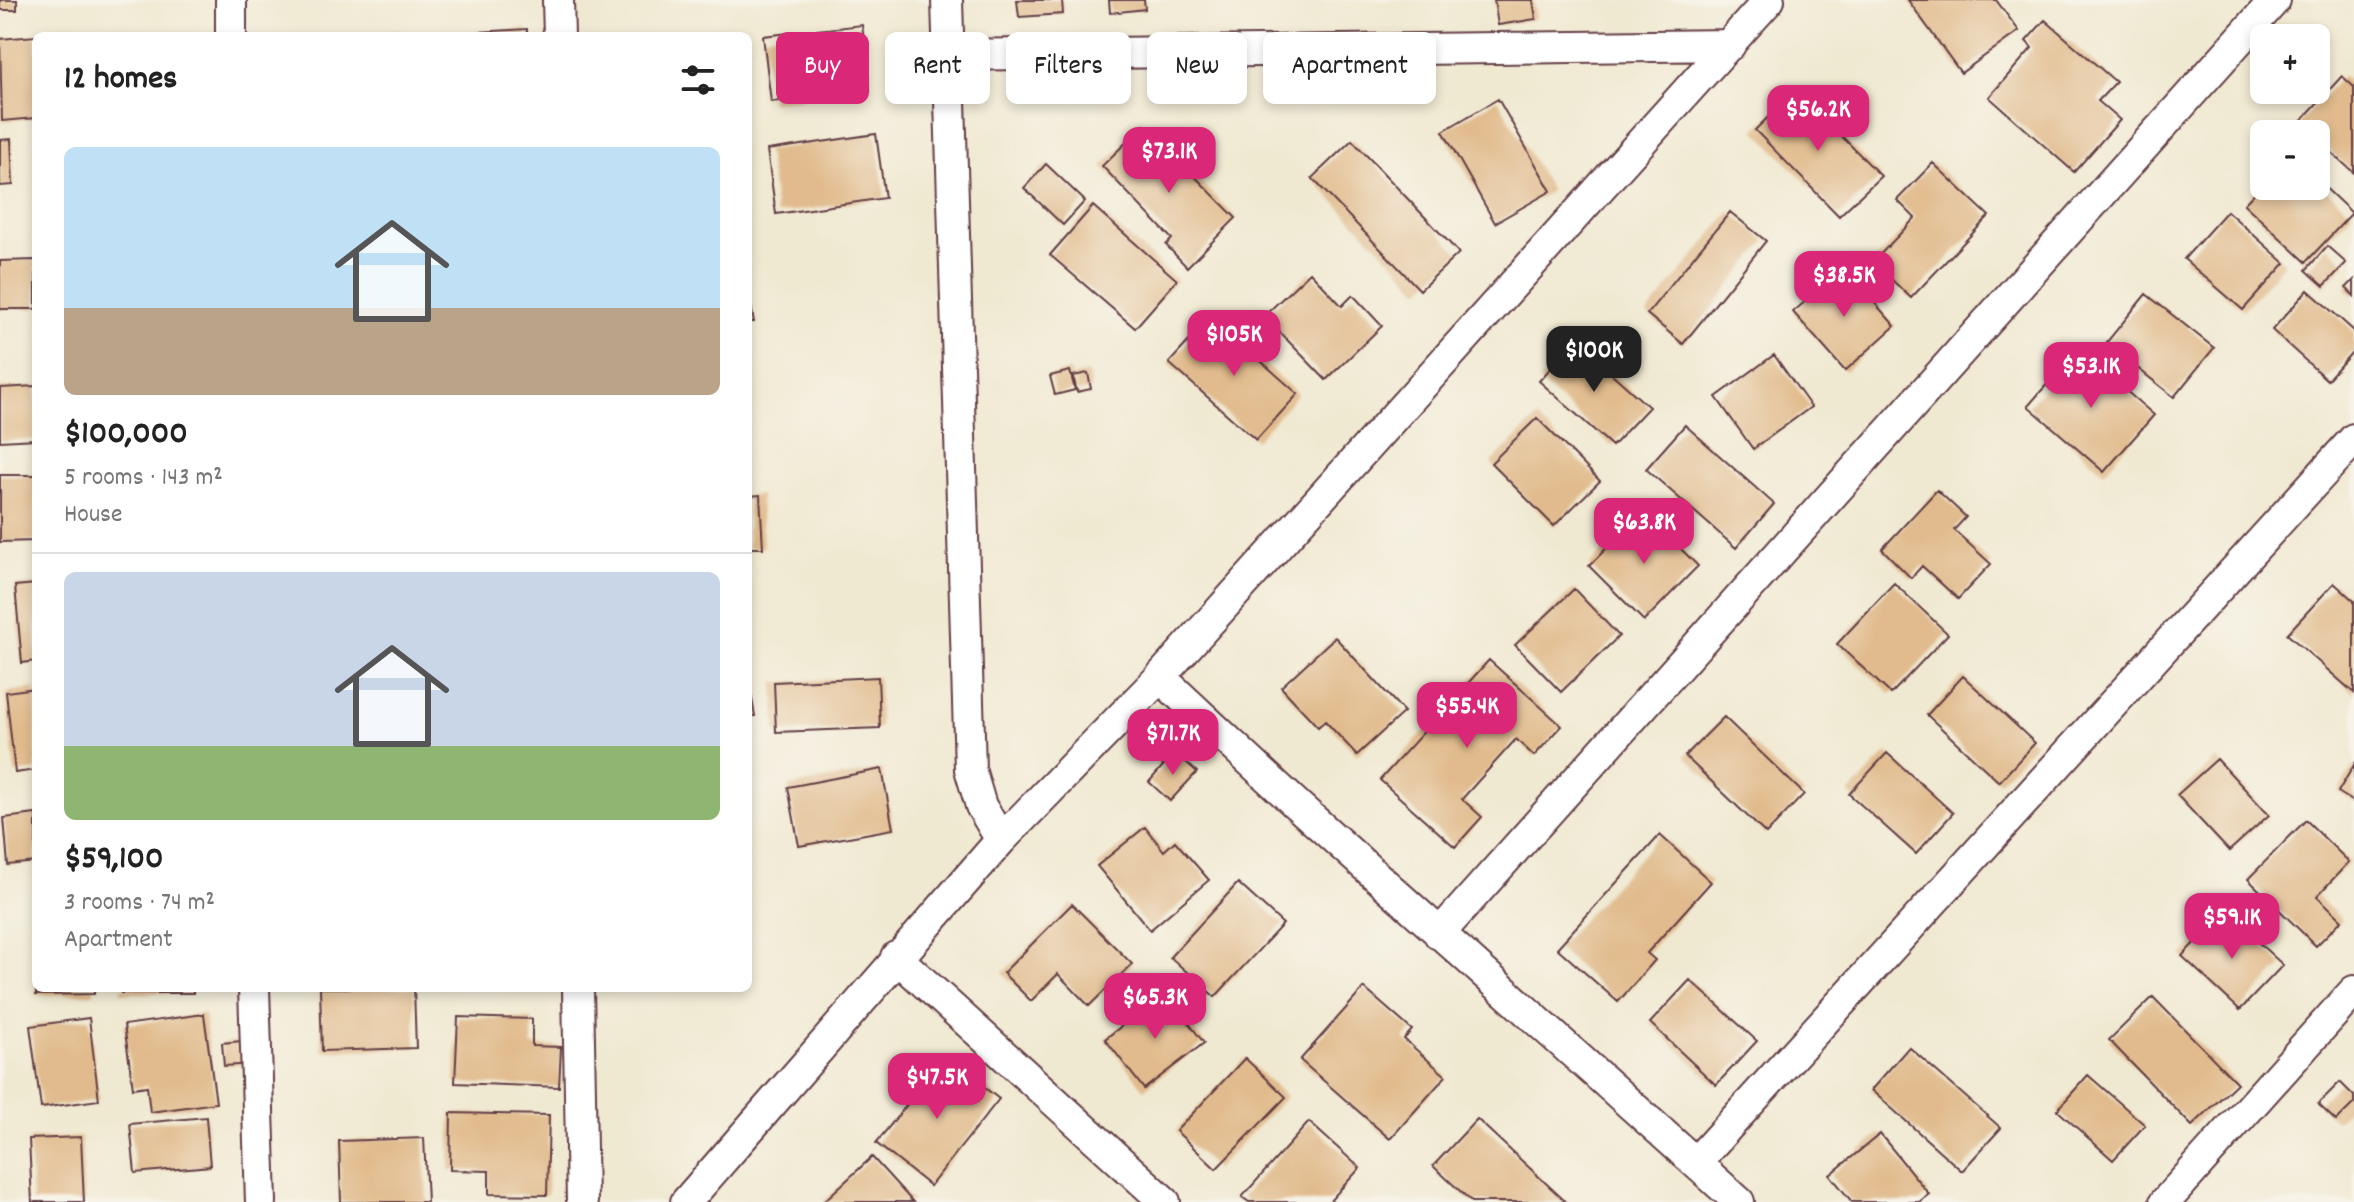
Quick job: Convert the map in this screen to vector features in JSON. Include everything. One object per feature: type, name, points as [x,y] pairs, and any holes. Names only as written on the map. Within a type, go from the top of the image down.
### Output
[{"type":"street","points":[[231,0],[231,32]]},
{"type":"street","points":[[558,0],[559,32]]},
{"type":"street","points":[[947,0],[948,32]]},
{"type":"street","points":[[686,1202],[896,957],[1001,840],[1160,677],[1769,0]]},
{"type":"street","points":[[1439,934],[2275,0]]},
{"type":"street","points":[[990,54],[1730,45]]},
{"type":"street","points":[[950,104],[970,769],[981,806],[1001,840]]},
{"type":"street","points":[[1696,1162],[2354,439]]},
{"type":"street","points":[[1160,677],[1439,934],[1739,1202]]},
{"type":"street","points":[[896,957],[1165,1202]]},
{"type":"street","points":[[2165,1202],[2354,991]]},
{"type":"street","points":[[254,992],[261,1202]]},
{"type":"street","points":[[578,992],[582,1202]]},
{"type":"building","points":[[0,0],[17,0],[17,10],[0,10]]},
{"type":"building","points":[[1017,0],[1062,0],[1063,14],[1019,17]]},
{"type":"building","points":[[1109,0],[1144,0],[1145,9],[1110,13]]},
{"type":"building","points":[[1494,0],[1533,0],[1536,19],[1498,25]]},
{"type":"building","points":[[1908,0],[1996,0],[2019,31],[1961,73]]},
{"type":"building","points":[[2045,20],[2116,82],[2098,101],[2120,120],[2074,172],[1989,97],[2032,48],[2026,41]]},
{"type":"building","points":[[862,25],[863,32],[799,32]]},
{"type":"building","points":[[527,29],[527,32],[477,32]]},
{"type":"building","points":[[776,35],[776,101],[771,102],[763,36]]},
{"type":"building","points":[[32,36],[32,118],[2,121],[0,39]]},
{"type":"building","points":[[2342,76],[2354,87],[2354,173],[2330,151],[2330,120],[2302,120],[2316,104],[2330,104],[2330,89]]},
{"type":"building","points":[[1796,90],[1881,176],[1839,216],[1755,130]]},
{"type":"building","points":[[1498,99],[1551,191],[1495,223],[1443,131]]},
{"type":"building","points":[[1144,125],[1236,218],[1187,267],[1166,245],[1172,239],[1102,166]]},
{"type":"building","points":[[876,134],[885,198],[776,214],[767,150]]},
{"type":"building","points":[[11,139],[13,185],[0,186],[0,140]]},
{"type":"building","points":[[1352,140],[1459,253],[1420,290],[1312,178]]},
{"type":"building","points":[[1933,163],[1989,216],[1911,298],[1873,262],[1915,218],[1897,200]]},
{"type":"building","points":[[1046,164],[1085,201],[1063,225],[1024,188]]},
{"type":"building","points":[[2330,192],[2352,213],[2306,262],[2244,204],[2250,198],[2330,200]]},
{"type":"building","points":[[1093,206],[1177,280],[1135,328],[1050,255]]},
{"type":"building","points":[[2227,211],[2285,263],[2243,310],[2184,259]]},
{"type":"building","points":[[1730,212],[1766,241],[1683,344],[1647,314]]},
{"type":"building","points":[[2327,246],[2346,263],[2324,286],[2306,270]]},
{"type":"building","points":[[32,260],[32,309],[0,309],[0,261]]},
{"type":"building","points":[[1844,268],[1895,326],[1845,371],[1793,312]]},
{"type":"building","points":[[1310,272],[1342,306],[1353,295],[1382,326],[1326,380],[1264,316]]},
{"type":"building","points":[[2354,280],[2354,296],[2346,288]]},
{"type":"building","points":[[2308,290],[2354,331],[2354,350],[2327,380],[2272,330]]},
{"type":"building","points":[[2146,294],[2214,348],[2174,397],[2106,343]]},
{"type":"building","points":[[1211,317],[1298,394],[1256,440],[1169,363]]},
{"type":"building","points":[[1575,341],[1649,407],[1612,446],[1539,381]]},
{"type":"building","points":[[2078,349],[2154,415],[2104,472],[2028,406]]},
{"type":"building","points":[[1774,355],[1811,407],[1753,449],[1716,397]]},
{"type":"building","points":[[1070,371],[1075,390],[1055,395],[1050,376]]},
{"type":"building","points":[[1088,373],[1091,389],[1077,392],[1073,376]]},
{"type":"building","points":[[32,386],[32,439],[0,441],[0,388]]},
{"type":"building","points":[[1537,418],[1600,481],[1554,526],[1491,463]]},
{"type":"building","points":[[1685,425],[1774,504],[1736,548],[1646,469]]},
{"type":"building","points":[[0,475],[32,475],[32,541],[0,542]]},
{"type":"building","points":[[1937,490],[1966,517],[1954,530],[1991,564],[1958,599],[1922,566],[1911,578],[1882,549]]},
{"type":"building","points":[[760,495],[763,548],[752,548],[752,496]]},
{"type":"building","points":[[1643,511],[1698,566],[1644,621],[1589,566]]},
{"type":"building","points":[[1894,583],[1948,634],[1891,694],[1837,644]]},
{"type":"building","points":[[2334,583],[2354,601],[2354,693],[2287,634]]},
{"type":"building","points":[[32,584],[32,662],[22,663],[15,586]]},
{"type":"building","points":[[1574,589],[1619,636],[1561,692],[1515,645]]},
{"type":"building","points":[[1335,637],[1404,712],[1357,755],[1325,721],[1318,727],[1281,687]]},
{"type":"building","points":[[1489,660],[1562,726],[1534,756],[1516,739],[1462,799],[1482,817],[1455,847],[1380,780]]},
{"type":"building","points":[[1963,676],[2035,743],[1999,782],[1927,715]]},
{"type":"building","points":[[878,677],[880,728],[776,732],[774,682]]},
{"type":"building","points":[[32,689],[32,771],[15,773],[6,692]]},
{"type":"building","points":[[1724,717],[1804,794],[1766,834],[1685,756]]},
{"type":"building","points":[[1175,752],[1197,772],[1170,801],[1149,782]]},
{"type":"building","points":[[1887,753],[1953,813],[1916,854],[1849,794]]},
{"type":"building","points":[[2217,759],[2269,815],[2229,851],[2177,795]]},
{"type":"building","points":[[2354,765],[2354,802],[2338,792]]},
{"type":"building","points":[[882,769],[893,829],[799,846],[788,787]]},
{"type":"building","points":[[32,814],[32,862],[8,865],[4,818]]},
{"type":"building","points":[[2306,820],[2349,862],[2317,896],[2342,920],[2316,946],[2248,879]]},
{"type":"building","points":[[1145,827],[1164,851],[1175,841],[1209,880],[1150,930],[1097,866]]},
{"type":"building","points":[[1660,835],[1711,882],[1647,953],[1655,960],[1618,1002],[1557,948]]},
{"type":"building","points":[[1238,883],[1283,924],[1215,997],[1170,957]]},
{"type":"building","points":[[1072,904],[1132,964],[1089,1006],[1058,974],[1031,1001],[1003,973]]},
{"type":"building","points":[[2224,911],[2283,965],[2240,1010],[2182,956]]},
{"type":"building","points":[[1690,980],[1757,1041],[1716,1085],[1650,1023]]},
{"type":"building","points":[[1364,988],[1412,1030],[1404,1039],[1446,1076],[1390,1139],[1300,1060]]},
{"type":"building","points":[[36,992],[94,992],[94,994],[36,995]]},
{"type":"building","points":[[121,992],[193,992],[193,993]]},
{"type":"building","points":[[320,992],[414,992],[416,1048],[322,1051]]},
{"type":"building","points":[[1165,992],[1204,1043],[1144,1089],[1105,1039]]},
{"type":"building","points":[[2153,997],[2237,1083],[2192,1126],[2109,1040]]},
{"type":"building","points":[[204,1014],[216,1103],[150,1112],[147,1086],[133,1088],[124,1025]]},
{"type":"building","points":[[458,1017],[532,1019],[532,1046],[561,1047],[559,1087],[455,1083]]},
{"type":"building","points":[[89,1018],[99,1100],[41,1108],[30,1026]]},
{"type":"building","points":[[251,1040],[253,1064],[224,1066],[222,1043]]},
{"type":"building","points":[[1909,1047],[2001,1128],[1962,1171],[1871,1090]]},
{"type":"building","points":[[945,1057],[999,1099],[930,1186],[876,1143]]},
{"type":"building","points":[[1245,1058],[1286,1097],[1216,1169],[1176,1131]]},
{"type":"building","points":[[2088,1075],[2145,1125],[2113,1160],[2057,1110]]},
{"type":"building","points":[[2340,1082],[2354,1096],[2354,1103],[2336,1121],[2318,1104]]},
{"type":"building","points":[[451,1113],[549,1115],[547,1195],[489,1194],[489,1171],[450,1170]]},
{"type":"building","points":[[206,1117],[210,1166],[135,1173],[130,1124]]},
{"type":"building","points":[[1477,1119],[1566,1202],[1472,1202],[1433,1166]]},
{"type":"building","points":[[1309,1122],[1360,1168],[1329,1202],[1249,1202],[1242,1197]]},
{"type":"building","points":[[1880,1134],[1929,1194],[1919,1202],[1852,1202],[1830,1175]]},
{"type":"building","points":[[81,1137],[84,1202],[32,1202],[29,1139]]},
{"type":"building","points":[[424,1138],[427,1202],[341,1202],[339,1141]]},
{"type":"building","points":[[872,1157],[913,1202],[823,1202]]}]
